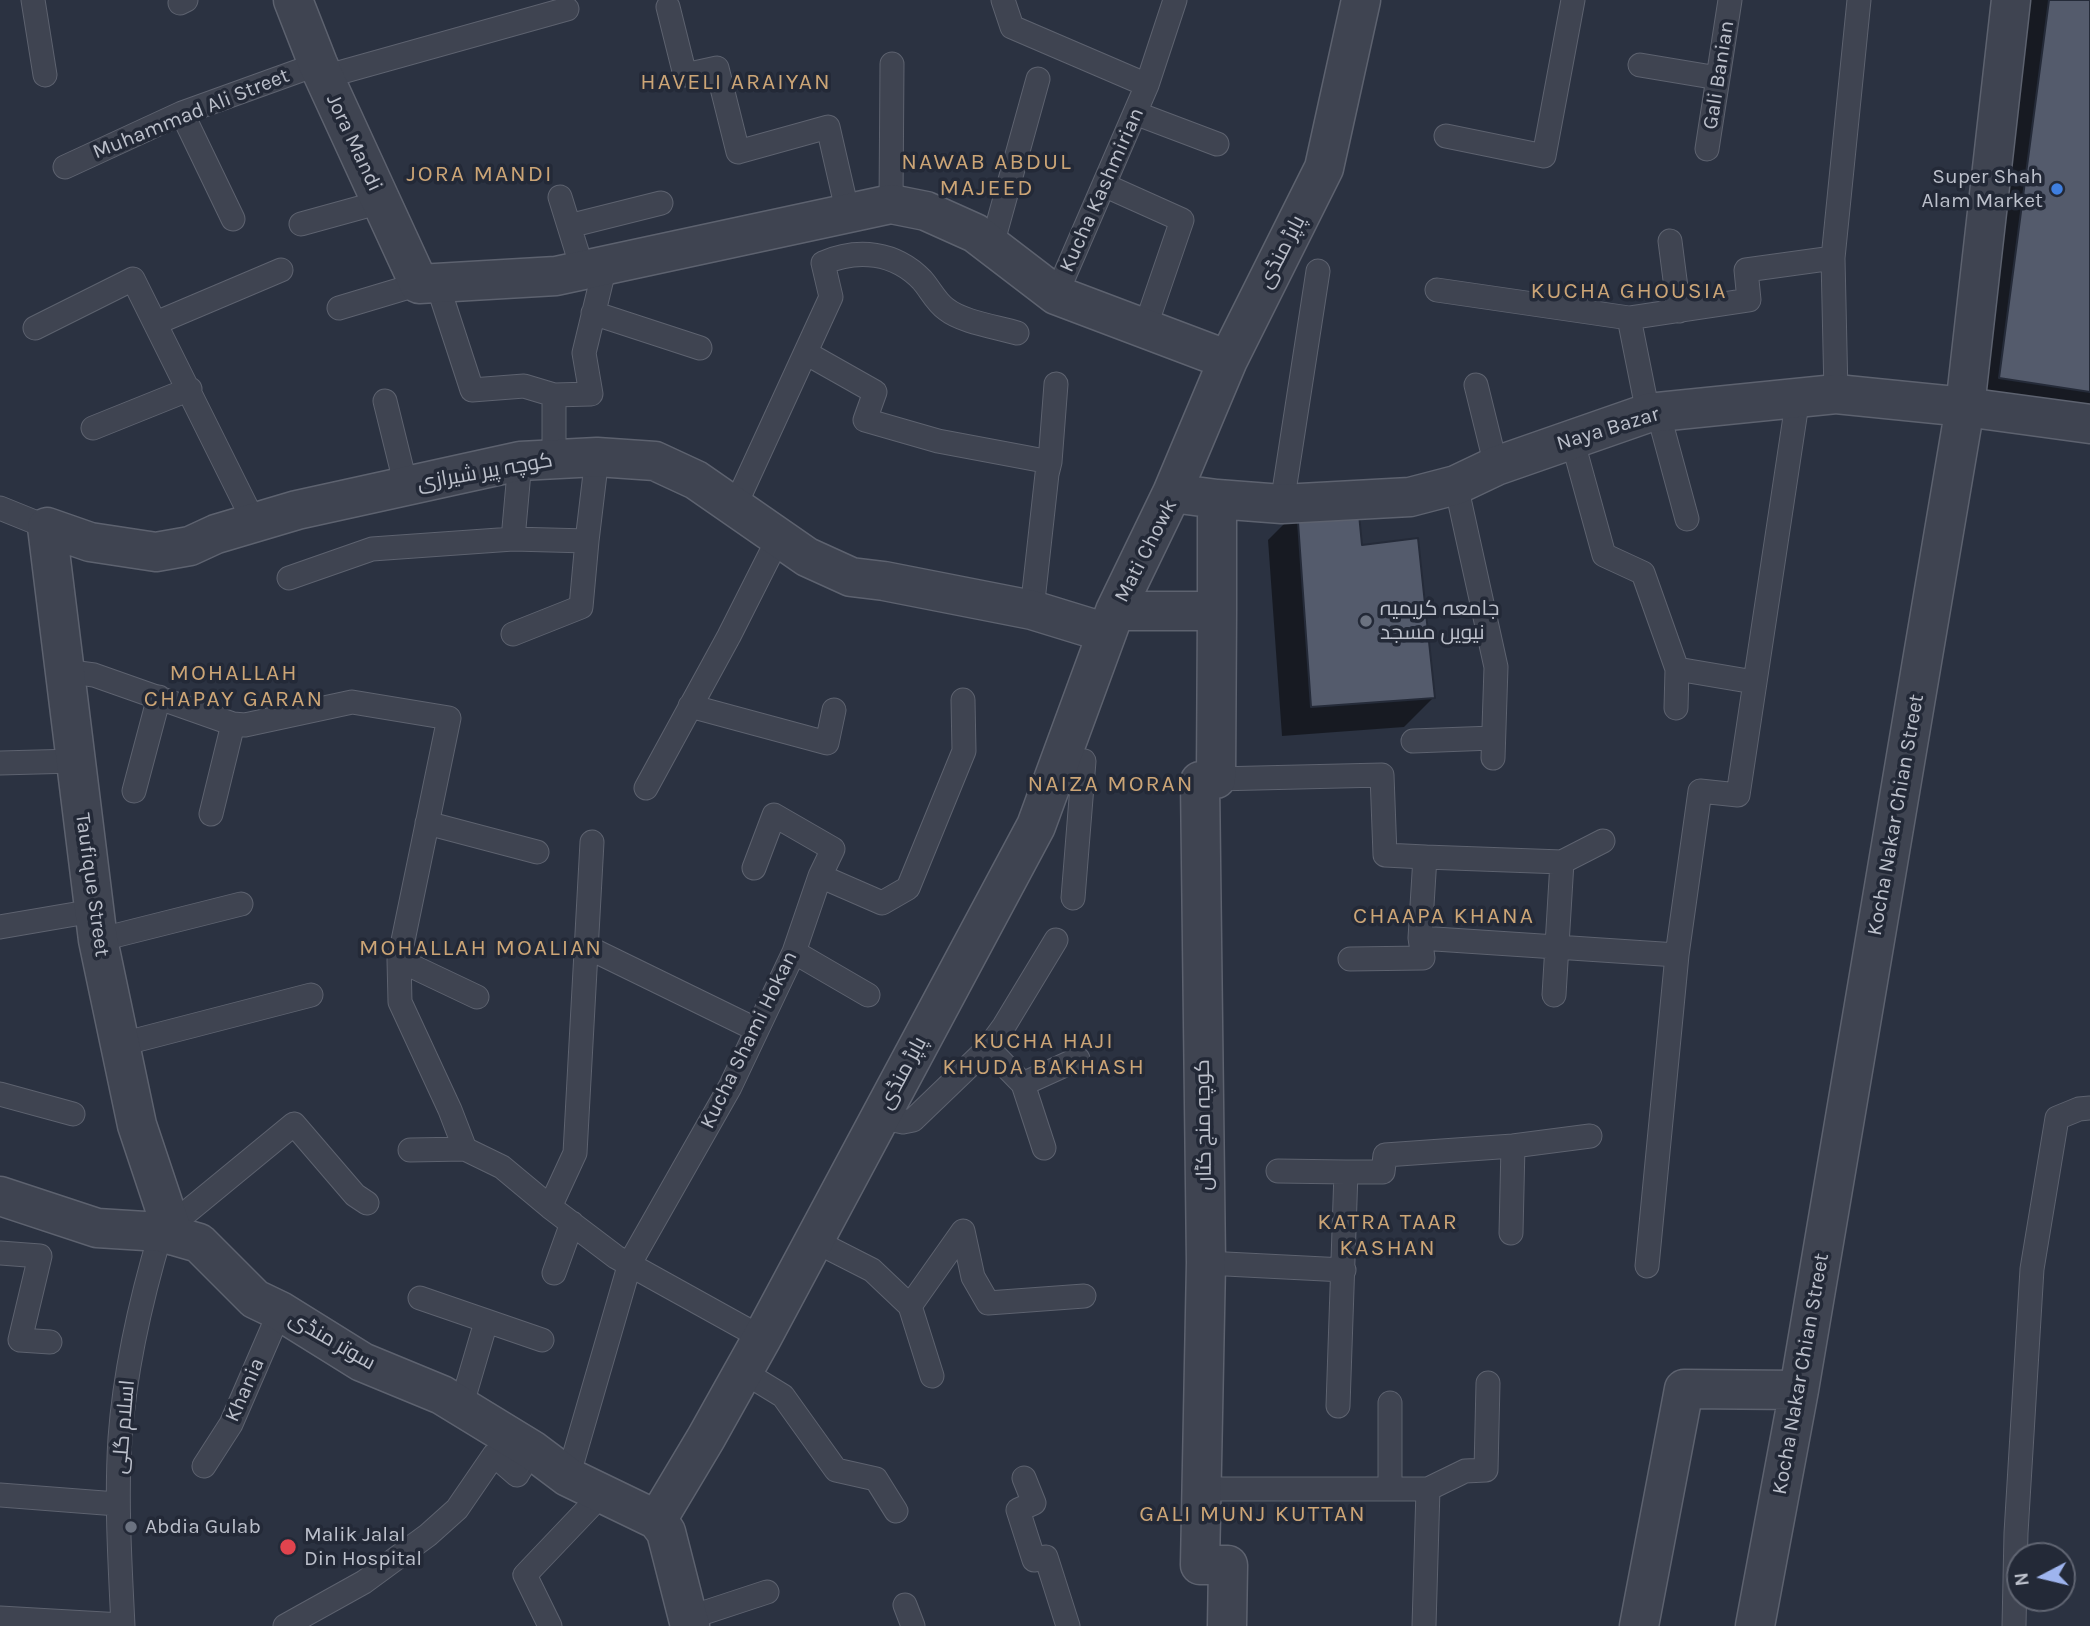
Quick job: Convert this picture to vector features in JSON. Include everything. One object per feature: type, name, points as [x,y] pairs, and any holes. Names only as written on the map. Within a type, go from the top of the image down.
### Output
[{"type":"street","name":"Jora Mandi","points":[[293,0],[321,71],[382,202],[428,283]]},
{"type":"street","name":"پاپڑ منڈی","points":[[1172,493],[1228,360],[1324,168],[1361,0]]},
{"type":"street","name":"Kocha Nakar Chian Street","points":[[1755,1626],[1799,1390],[1965,407],[2011,0]]},
{"type":"street","points":[[428,283],[556,276],[891,204],[926,211],[975,233],[1056,295],[1228,360]]},
{"type":"street","name":"Naya Bazar","points":[[1217,499],[1282,504],[1410,497],[1456,485],[1496,466],[1653,412],[1798,397],[1836,394],[1965,407],[2090,424]]},
{"type":"street","name":"کوچہ پیر شیرازی","points":[[47,527],[90,542],[156,552],[190,546],[216,534],[254,522],[406,486],[537,460],[597,457],[655,461],[696,480],[807,557],[851,577],[1111,622]]},
{"type":"street","name":"Mati Chowk","points":[[1111,622],[1172,493],[1217,499]]},
{"type":"street","points":[[1216,779],[1217,499]]},
{"type":"street","name":"Taufique Street","points":[[47,527],[96,926],[137,1125],[168,1231]]},
{"type":"street","name":"Mati Chowk","points":[[1111,622],[1217,611]]},
{"type":"street","name":"پاپڑ منڈی","points":[[657,1520],[762,1338],[1036,826],[1111,622]]},
{"type":"street","name":"کوچہ منج کٹاں","points":[[1216,779],[1200,780],[1206,1263],[1200,1565],[1228,1565],[1227,1626]]},
{"type":"street","name":"سوتر منڈی","points":[[0,1196],[97,1228],[168,1231],[199,1243],[255,1299],[280,1311],[362,1362],[442,1395],[532,1450],[568,1477],[657,1520]]},
{"type":"street","points":[[1639,1626],[1684,1389],[1799,1390]]},
{"type":"street","points":[[657,1520],[666,1532],[689,1622]]},
{"type":"lane","points":[[33,0],[45,75]]},
{"type":"lane","name":"Kucha Kashmirian","points":[[1003,0],[1012,27],[1147,85]]},
{"type":"lane","name":"Kucha Kashmirian","points":[[1056,295],[1147,85],[1175,0]]},
{"type":"lane","points":[[1446,136],[1544,156],[1573,0]]},
{"type":"lane","name":"Gali Banian","points":[[1707,149],[1730,0]]},
{"type":"lane","points":[[1836,394],[1833,258],[1859,0]]},
{"type":"lane","points":[[668,6],[685,75],[718,68],[738,152],[828,127],[848,214]]},
{"type":"lane","name":"Muhammad Ali Street","points":[[65,167],[182,113],[321,71],[567,9]]},
{"type":"lane","points":[[891,204],[892,64]]},
{"type":"lane","points":[[1640,65],[1718,78]]},
{"type":"lane","points":[[992,245],[1038,79]]},
{"type":"lane","points":[[182,113],[233,219]]},
{"type":"lane","points":[[1135,113],[1217,144]]},
{"type":"lane","points":[[1104,185],[1182,220],[1145,328]]},
{"type":"lane","points":[[339,308],[428,283],[472,390],[524,386],[554,395],[591,394],[584,353],[593,313],[594,269],[569,226],[560,197]]},
{"type":"lane","points":[[301,224],[382,202]]},
{"type":"lane","points":[[569,226],[661,203]]},
{"type":"lane","points":[[1670,241],[1678,311]]},
{"type":"lane","points":[[735,506],[831,298],[823,263],[841,256],[862,253],[900,261],[946,309],[967,319],[1017,333]]},
{"type":"lane","points":[[1437,290],[1629,318],[1749,300],[1746,270],[1833,258]]},
{"type":"lane","points":[[156,323],[281,270]]},
{"type":"lane","points":[[1282,504],[1318,271]]},
{"type":"lane","points":[[35,328],[133,279],[254,522]]},
{"type":"lane","points":[[593,313],[700,348]]},
{"type":"lane","points":[[1629,318],[1653,412],[1687,519]]},
{"type":"lane","points":[[806,353],[875,392],[865,420],[938,442],[1050,462]]},
{"type":"lane","points":[[1031,610],[1050,462],[1056,384]]},
{"type":"lane","points":[[1476,385],[1496,466]]},
{"type":"lane","points":[[93,428],[190,389]]},
{"type":"lane","points":[[513,539],[554,395]]},
{"type":"lane","points":[[1647,1266],[1677,955],[1700,791],[1738,794],[1798,397]]},
{"type":"lane","points":[[385,401],[406,486]]},
{"type":"lane","points":[[1572,439],[1604,555],[1643,573],[1677,669],[1676,708]]},
{"type":"lane","points":[[513,634],[581,607],[597,457]]},
{"type":"lane","points":[[1413,741],[1493,748],[1496,667],[1456,485]]},
{"type":"lane","points":[[0,508],[47,527]]},
{"type":"lane","points":[[646,788],[779,537]]},
{"type":"lane","points":[[289,578],[372,549],[513,539],[587,541]]},
{"type":"lane","points":[[1677,669],[1754,682]]},
{"type":"lane","points":[[64,671],[94,675],[233,724],[245,725],[352,702],[449,718],[399,960],[400,1002],[465,1149]]},
{"type":"lane","points":[[134,791],[159,697]]},
{"type":"lane","points":[[820,876],[882,903],[908,888],[964,751],[963,700]]},
{"type":"lane","points":[[690,706],[827,744],[834,710]]},
{"type":"lane","points":[[211,814],[233,724]]},
{"type":"lane","points":[[1061,758],[1084,761],[1073,898]]},
{"type":"lane","points":[[0,763],[75,761]]},
{"type":"lane","points":[[1216,779],[1382,775],[1385,855],[1562,862],[1603,841]]},
{"type":"lane","name":"Kucha Shami Hokan","points":[[568,1477],[630,1263],[730,1087],[794,952],[820,876],[833,849],[774,815],[754,868]]},
{"type":"lane","points":[[427,823],[537,852]]},
{"type":"lane","points":[[550,1207],[575,1153],[592,842]]},
{"type":"lane","points":[[1350,959],[1423,958],[1420,938],[1425,857]]},
{"type":"lane","points":[[1554,995],[1562,862]]},
{"type":"lane","points":[[0,927],[96,926],[240,904]]},
{"type":"lane","points":[[1420,938],[1677,955]]},
{"type":"lane","points":[[879,1117],[903,1122],[913,1120],[988,1048],[1056,940]]},
{"type":"lane","points":[[587,947],[757,1030]]},
{"type":"lane","points":[[794,952],[868,995]]},
{"type":"lane","points":[[399,960],[477,997]]},
{"type":"lane","points":[[122,1044],[311,995]]},
{"type":"lane","points":[[988,1048],[1023,1084],[1044,1148]]},
{"type":"lane","points":[[1023,1084],[1079,1059]]},
{"type":"lane","points":[[0,1094],[73,1114]]},
{"type":"lane","points":[[2014,1626],[2015,1533],[2032,1269],[2057,1118],[2079,1109],[2090,1108]]},
{"type":"lane","points":[[168,1231],[294,1124],[355,1195],[367,1203]]},
{"type":"lane","points":[[1278,1171],[1383,1172],[1385,1155],[1513,1146],[1590,1136]]},
{"type":"lane","points":[[1511,1233],[1513,1146]]},
{"type":"lane","points":[[410,1150],[465,1149],[502,1167],[616,1256],[762,1338]]},
{"type":"lane","points":[[1338,1406],[1346,1172]]},
{"type":"lane","points":[[554,1273],[572,1223]]},
{"type":"lane","name":"اسلام گلی","points":[[122,1626],[117,1504],[120,1434],[140,1303],[168,1231]]},
{"type":"lane","points":[[910,1306],[963,1231],[973,1277],[988,1303],[1084,1296]]},
{"type":"lane","points":[[813,1240],[872,1270],[910,1306],[932,1376]]},
{"type":"lane","points":[[0,1253],[40,1256],[20,1340],[50,1342]]},
{"type":"lane","points":[[1206,1263],[1344,1270]]},
{"type":"lane","points":[[420,1298],[542,1340]]},
{"type":"lane","name":"Khania","points":[[204,1466],[231,1424],[280,1311]]},
{"type":"lane","points":[[461,1407],[486,1322]]},
{"type":"lane","points":[[742,1371],[783,1396],[835,1470],[876,1479],[896,1511]]},
{"type":"lane","points":[[1201,1489],[1428,1489],[1465,1471],[1486,1471],[1488,1383]]},
{"type":"lane","points":[[1390,1403],[1390,1489]]},
{"type":"lane","points":[[285,1626],[364,1582],[428,1535],[457,1509],[494,1455],[517,1475],[532,1450]]},
{"type":"lane","points":[[1024,1478],[1034,1503],[1018,1510],[1034,1560],[1046,1557],[1068,1626]]},
{"type":"lane","points":[[1424,1626],[1428,1489]]},
{"type":"lane","points":[[550,1626],[525,1575],[603,1493]]},
{"type":"lane","points":[[0,1495],[117,1504]]},
{"type":"lane","points":[[689,1622],[767,1592]]},
{"type":"lane","points":[[0,1618],[122,1626]]},
{"type":"building","name":"Super Shah Alam Market","points":[[2049,0],[2090,0],[2090,392],[1999,378]]},
{"type":"building","name":"جامعہ کریمیہ نیویں مسجد","points":[[1358,504],[1362,545],[1418,538],[1435,698],[1311,707],[1297,508]]},
{"type":"place","name":"Super Shah Alam Market","points":[[2057,189]]},
{"type":"place","name":"جامعہ کریمیہ نیویں مسجد","points":[[1366,621]]},
{"type":"place","name":"Abdia Gulab","points":[[131,1527]]},
{"type":"place","name":"Malik Jalal Din Hospital","points":[[288,1547]]},
{"type":"district","name":"HAVELI ARAIYAN","points":[[736,82]]},
{"type":"district","name":"JORA MANDI","points":[[480,174]]},
{"type":"district","name":"NAWAB ABDUL MAJEED","points":[[987,175]]},
{"type":"district","name":"KUCHA GHOUSIA","points":[[1629,291]]},
{"type":"district","name":"MOHALLAH CHAPAY GARAN","points":[[234,686]]},
{"type":"district","name":"NAIZA MORAN","points":[[1111,784]]},
{"type":"district","name":"CHAAPA KHANA","points":[[1444,916]]},
{"type":"district","name":"MOHALLAH MOALIAN","points":[[481,948]]},
{"type":"district","name":"KUCHA HAJI KHUDA BAKHASH","points":[[1044,1054]]},
{"type":"district","name":"KATRA TAAR KASHAN","points":[[1388,1235]]},
{"type":"district","name":"GALI MUNJ KUTTAN","points":[[1253,1514]]}]
